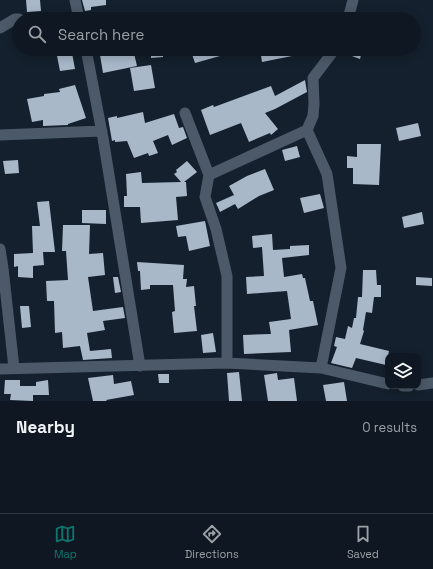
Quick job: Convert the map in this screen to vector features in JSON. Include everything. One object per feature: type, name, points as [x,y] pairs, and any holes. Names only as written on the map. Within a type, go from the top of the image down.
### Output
[{"type":"street","points":[[75,0],[78,12]]},
{"type":"street","points":[[350,12],[353,0]]},
{"type":"street","points":[[0,28],[12,21]]},
{"type":"street","points":[[87,56],[102,131],[140,366]]},
{"type":"street","points":[[321,368],[341,268],[327,174],[307,130],[314,104],[313,78],[330,56]]},
{"type":"street","points":[[185,113],[209,175],[205,197],[216,229],[227,276],[227,363]]},
{"type":"street","points":[[209,175],[307,130]]},
{"type":"street","points":[[0,135],[102,131]]},
{"type":"street","points":[[0,249],[4,268],[14,368]]},
{"type":"street","points":[[0,368],[227,363],[321,368],[385,383]]},
{"type":"street","points":[[421,385],[433,383]]},
{"type":"building","points":[[26,0],[40,0],[41,11],[27,12]]},
{"type":"building","points":[[82,0],[106,0],[106,5],[91,7],[91,10],[85,11]]},
{"type":"building","points":[[57,56],[73,56],[75,69],[60,71]]},
{"type":"building","points":[[100,56],[135,56],[137,66],[103,73]]},
{"type":"building","points":[[151,56],[163,56],[163,57],[151,58]]},
{"type":"building","points":[[193,56],[220,56],[195,63]]},
{"type":"building","points":[[261,56],[292,56],[262,62]]},
{"type":"building","points":[[352,56],[361,56],[360,59]]},
{"type":"building","points":[[151,65],[155,88],[134,91],[130,68]]},
{"type":"building","points":[[305,80],[307,92],[265,113],[278,129],[271,135],[270,133],[249,142],[241,123],[210,135],[201,110],[213,105],[214,107],[271,86],[275,96]]},
{"type":"building","points":[[75,85],[86,118],[68,125],[43,126],[43,120],[32,122],[27,99],[44,96],[44,94],[60,92],[59,89]]},
{"type":"building","points":[[143,112],[145,123],[174,114],[179,128],[183,127],[187,138],[172,145],[168,135],[153,141],[158,153],[149,156],[148,153],[134,158],[127,141],[112,141],[108,118],[117,116],[117,118]]},
{"type":"building","points":[[418,123],[421,136],[399,141],[396,128]]},
{"type":"building","points":[[357,144],[381,144],[379,185],[353,184],[353,168],[347,168],[347,156],[357,157]]},
{"type":"building","points":[[297,146],[300,157],[285,161],[282,150]]},
{"type":"building","points":[[18,160],[19,173],[5,174],[3,161]]},
{"type":"building","points":[[187,161],[197,172],[184,182],[186,182],[187,196],[176,197],[178,220],[141,223],[140,207],[124,207],[124,196],[127,196],[126,174],[141,172],[142,183],[181,182],[174,174],[177,172],[176,170]]},
{"type":"building","points":[[265,169],[274,190],[259,196],[238,209],[235,204],[220,212],[216,203],[234,195],[229,186],[247,176]]},
{"type":"building","points":[[320,194],[324,208],[304,213],[300,198]]},
{"type":"building","points":[[49,201],[55,252],[43,252],[44,265],[33,266],[33,278],[18,277],[18,266],[14,267],[14,254],[33,253],[32,226],[40,226],[37,202]]},
{"type":"building","points":[[82,210],[106,210],[106,224],[82,223]]},
{"type":"building","points":[[422,212],[424,224],[404,228],[402,217]]},
{"type":"building","points":[[205,221],[210,246],[189,251],[186,236],[178,237],[176,226]]},
{"type":"building","points":[[63,225],[90,225],[89,254],[103,253],[105,275],[88,277],[93,311],[123,307],[125,318],[103,321],[105,330],[87,333],[90,351],[111,349],[112,358],[83,360],[80,346],[63,348],[62,332],[55,333],[54,301],[47,301],[46,281],[68,280],[66,251],[62,251]]},
{"type":"building","points":[[272,234],[273,250],[290,249],[290,246],[309,245],[309,255],[282,258],[284,277],[302,274],[303,278],[305,278],[310,301],[313,301],[318,325],[289,330],[291,352],[244,354],[243,335],[271,334],[269,322],[291,319],[287,291],[247,294],[246,277],[264,276],[262,247],[253,248],[252,236]]},
{"type":"building","points":[[137,262],[184,265],[183,279],[187,279],[186,287],[194,286],[196,306],[194,306],[197,331],[174,333],[172,312],[175,311],[173,285],[150,285],[150,289],[141,290],[140,271],[138,271]]},
{"type":"building","points":[[363,270],[376,270],[377,285],[381,285],[381,297],[374,297],[372,313],[366,312],[364,331],[360,344],[389,351],[389,353],[385,353],[385,365],[356,358],[352,368],[331,363],[337,347],[334,346],[336,337],[345,339],[348,326],[352,328],[354,318],[356,318],[358,297],[362,297]]},
{"type":"building","points":[[113,277],[118,277],[121,292],[115,293]]},
{"type":"building","points":[[416,277],[432,278],[432,286],[416,285]]},
{"type":"building","points":[[20,306],[29,306],[31,327],[22,328]]},
{"type":"building","points":[[213,333],[216,352],[203,353],[201,335]]},
{"type":"building","points":[[239,372],[242,401],[229,401],[227,373]]},
{"type":"building","points":[[277,373],[278,380],[294,378],[297,401],[268,401],[264,375]]},
{"type":"building","points":[[158,374],[169,374],[169,383],[159,383]]},
{"type":"building","points":[[113,375],[114,384],[131,381],[134,395],[106,400],[107,401],[93,401],[88,378]]},
{"type":"building","points":[[5,380],[20,380],[20,386],[36,386],[36,382],[48,380],[49,395],[33,395],[33,401],[10,400],[11,394],[4,394]]},
{"type":"building","points":[[344,382],[347,401],[326,401],[323,385]]}]
